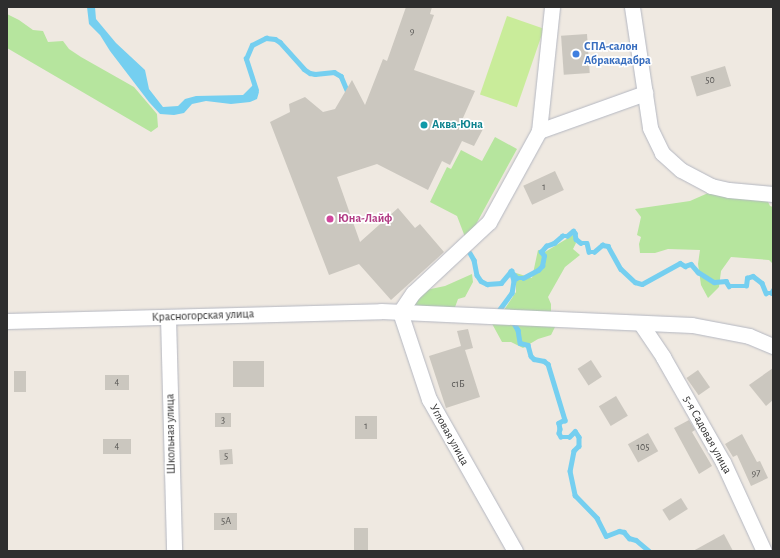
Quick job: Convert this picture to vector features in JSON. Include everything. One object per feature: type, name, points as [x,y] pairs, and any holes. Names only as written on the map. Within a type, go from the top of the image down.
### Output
[{"type":"street","points":[[400,312],[413,293],[489,222],[539,131],[552,7]]},
{"type":"street","points":[[632,7],[650,128],[662,153],[681,170],[711,186],[729,190],[773,194]]},
{"type":"street","points":[[539,131],[645,93]]},
{"type":"street","name":"Красногорская улица","points":[[7,321],[327,311],[400,312],[641,324],[692,325],[749,336],[773,346]]},
{"type":"street","name":"Угловая улица","points":[[400,312],[429,399],[514,551]]},
{"type":"street","name":"Школьная улица","points":[[168,317],[174,551]]},
{"type":"street","name":"5-я Садовая улица","points":[[641,324],[663,357],[720,455],[764,551]]},
{"type":"green space","points":[[7,14],[33,30],[43,31],[48,42],[63,41],[69,49],[81,57],[134,87],[157,114],[158,127],[151,132],[7,48]]},
{"type":"green space","points":[[507,16],[544,29],[517,107],[480,94]]},
{"type":"green space","points":[[495,137],[517,149],[474,228],[465,237],[457,216],[430,202],[447,167],[451,169],[461,150],[482,161]]},
{"type":"green space","points":[[724,186],[763,191],[770,206],[773,207],[773,264],[769,260],[731,257],[721,271],[719,287],[708,298],[701,285],[698,264],[700,250],[668,249],[655,253],[640,253],[639,244],[641,237],[637,235],[641,217],[635,209],[690,201]]},
{"type":"green space","points":[[573,235],[576,243],[573,249],[580,255],[565,267],[548,297],[551,304],[551,315],[502,313],[516,292],[516,273],[532,278],[538,250],[545,252]]},
{"type":"green space","points":[[472,274],[473,282],[465,297],[458,299],[454,310],[408,308],[421,291],[445,286]]},
{"type":"green space","points":[[490,320],[556,325],[551,335],[538,339],[523,348],[511,342],[502,342]]},
{"type":"water","points":[[87,7],[95,7],[96,19],[116,43],[145,70],[149,89],[163,107],[178,106],[185,99],[196,96],[243,95],[254,84],[259,92],[257,99],[250,102],[231,104],[206,101],[192,104],[184,113],[174,115],[160,114],[110,51],[100,35],[89,24]]},
{"type":"building","points":[[406,7],[432,7],[430,14],[434,15],[414,70],[475,91],[463,118],[483,129],[474,146],[462,141],[450,165],[442,161],[428,190],[377,164],[337,177],[360,242],[398,208],[415,228],[420,224],[444,252],[391,300],[359,264],[329,275],[270,122],[290,112],[289,104],[305,97],[323,112],[335,109],[352,80],[365,105],[383,59],[387,61]]},
{"type":"building","name":"СПА-салон Абракадабра","points":[[587,34],[590,73],[564,75],[561,36]]},
{"type":"building","points":[[725,66],[731,86],[697,97],[691,77]]},
{"type":"building","points":[[555,171],[564,190],[532,205],[523,186]]},
{"type":"building","points":[[468,329],[473,348],[465,350],[480,397],[446,408],[429,356],[461,346],[457,331]]},
{"type":"building","points":[[591,360],[602,377],[588,385],[578,369]]},
{"type":"building","points":[[233,361],[264,361],[264,387],[233,387]]},
{"type":"building","points":[[773,368],[773,400],[766,406],[749,385]]},
{"type":"building","points":[[698,370],[710,387],[699,395],[687,378]]},
{"type":"building","points":[[14,371],[26,371],[26,392],[14,392]]},
{"type":"building","points":[[105,375],[129,375],[129,390],[105,390]]},
{"type":"building","points":[[616,396],[628,416],[611,426],[599,406]]},
{"type":"building","points":[[215,413],[231,413],[231,427],[215,427]]},
{"type":"building","points":[[355,416],[377,416],[377,439],[355,439]]},
{"type":"building","points":[[689,420],[695,430],[692,432],[712,466],[699,474],[674,428]]},
{"type":"building","points":[[648,433],[658,451],[638,463],[628,444]]},
{"type":"building","points":[[742,434],[757,462],[760,461],[768,478],[751,486],[737,455],[733,457],[725,444]]},
{"type":"building","points":[[103,439],[131,439],[131,454],[103,454]]},
{"type":"building","points":[[232,449],[233,464],[220,465],[219,450]]},
{"type":"building","points":[[681,498],[688,509],[669,521],[662,510]]},
{"type":"building","points":[[214,513],[237,513],[237,530],[214,530]]},
{"type":"building","points":[[354,528],[368,528],[368,551],[354,551]]},
{"type":"building","points":[[724,534],[733,551],[693,551]]},
{"type":"waterway","points":[[256,90],[246,59],[252,45],[266,38],[275,39],[280,42],[304,69],[310,73],[315,74],[334,72],[341,76],[347,90]]},
{"type":"waterway","points":[[511,271],[517,278],[523,278],[538,270],[542,266],[544,256],[541,252],[546,246],[554,243],[562,236],[567,236],[573,231],[576,239],[581,243],[587,243],[589,252],[594,252],[602,245],[608,246],[621,269],[635,282],[642,284],[680,263],[685,266],[691,264],[698,272],[714,282],[726,281],[729,286],[746,286],[747,278],[753,276],[762,283],[766,293],[771,293],[773,290]]},
{"type":"waterway","points":[[470,253],[474,260],[477,275],[481,281],[487,284],[501,283],[511,271],[514,281],[512,293],[499,311]]},
{"type":"waterway","points":[[512,320],[518,330],[520,343],[528,345],[531,356],[534,359],[544,361],[548,364],[565,420],[559,423],[559,433],[561,437],[569,437],[575,431],[579,437],[579,446],[574,451],[570,471],[575,495],[597,518],[606,536],[619,531],[624,532],[629,538],[636,540],[649,551]]},
{"type":"place","name":"СПА-салон Абракадабра","points":[[576,54]]},
{"type":"place","name":"Аква-Юна","points":[[424,125]]},
{"type":"place","name":"Юна-Лайф","points":[[330,219]]}]
